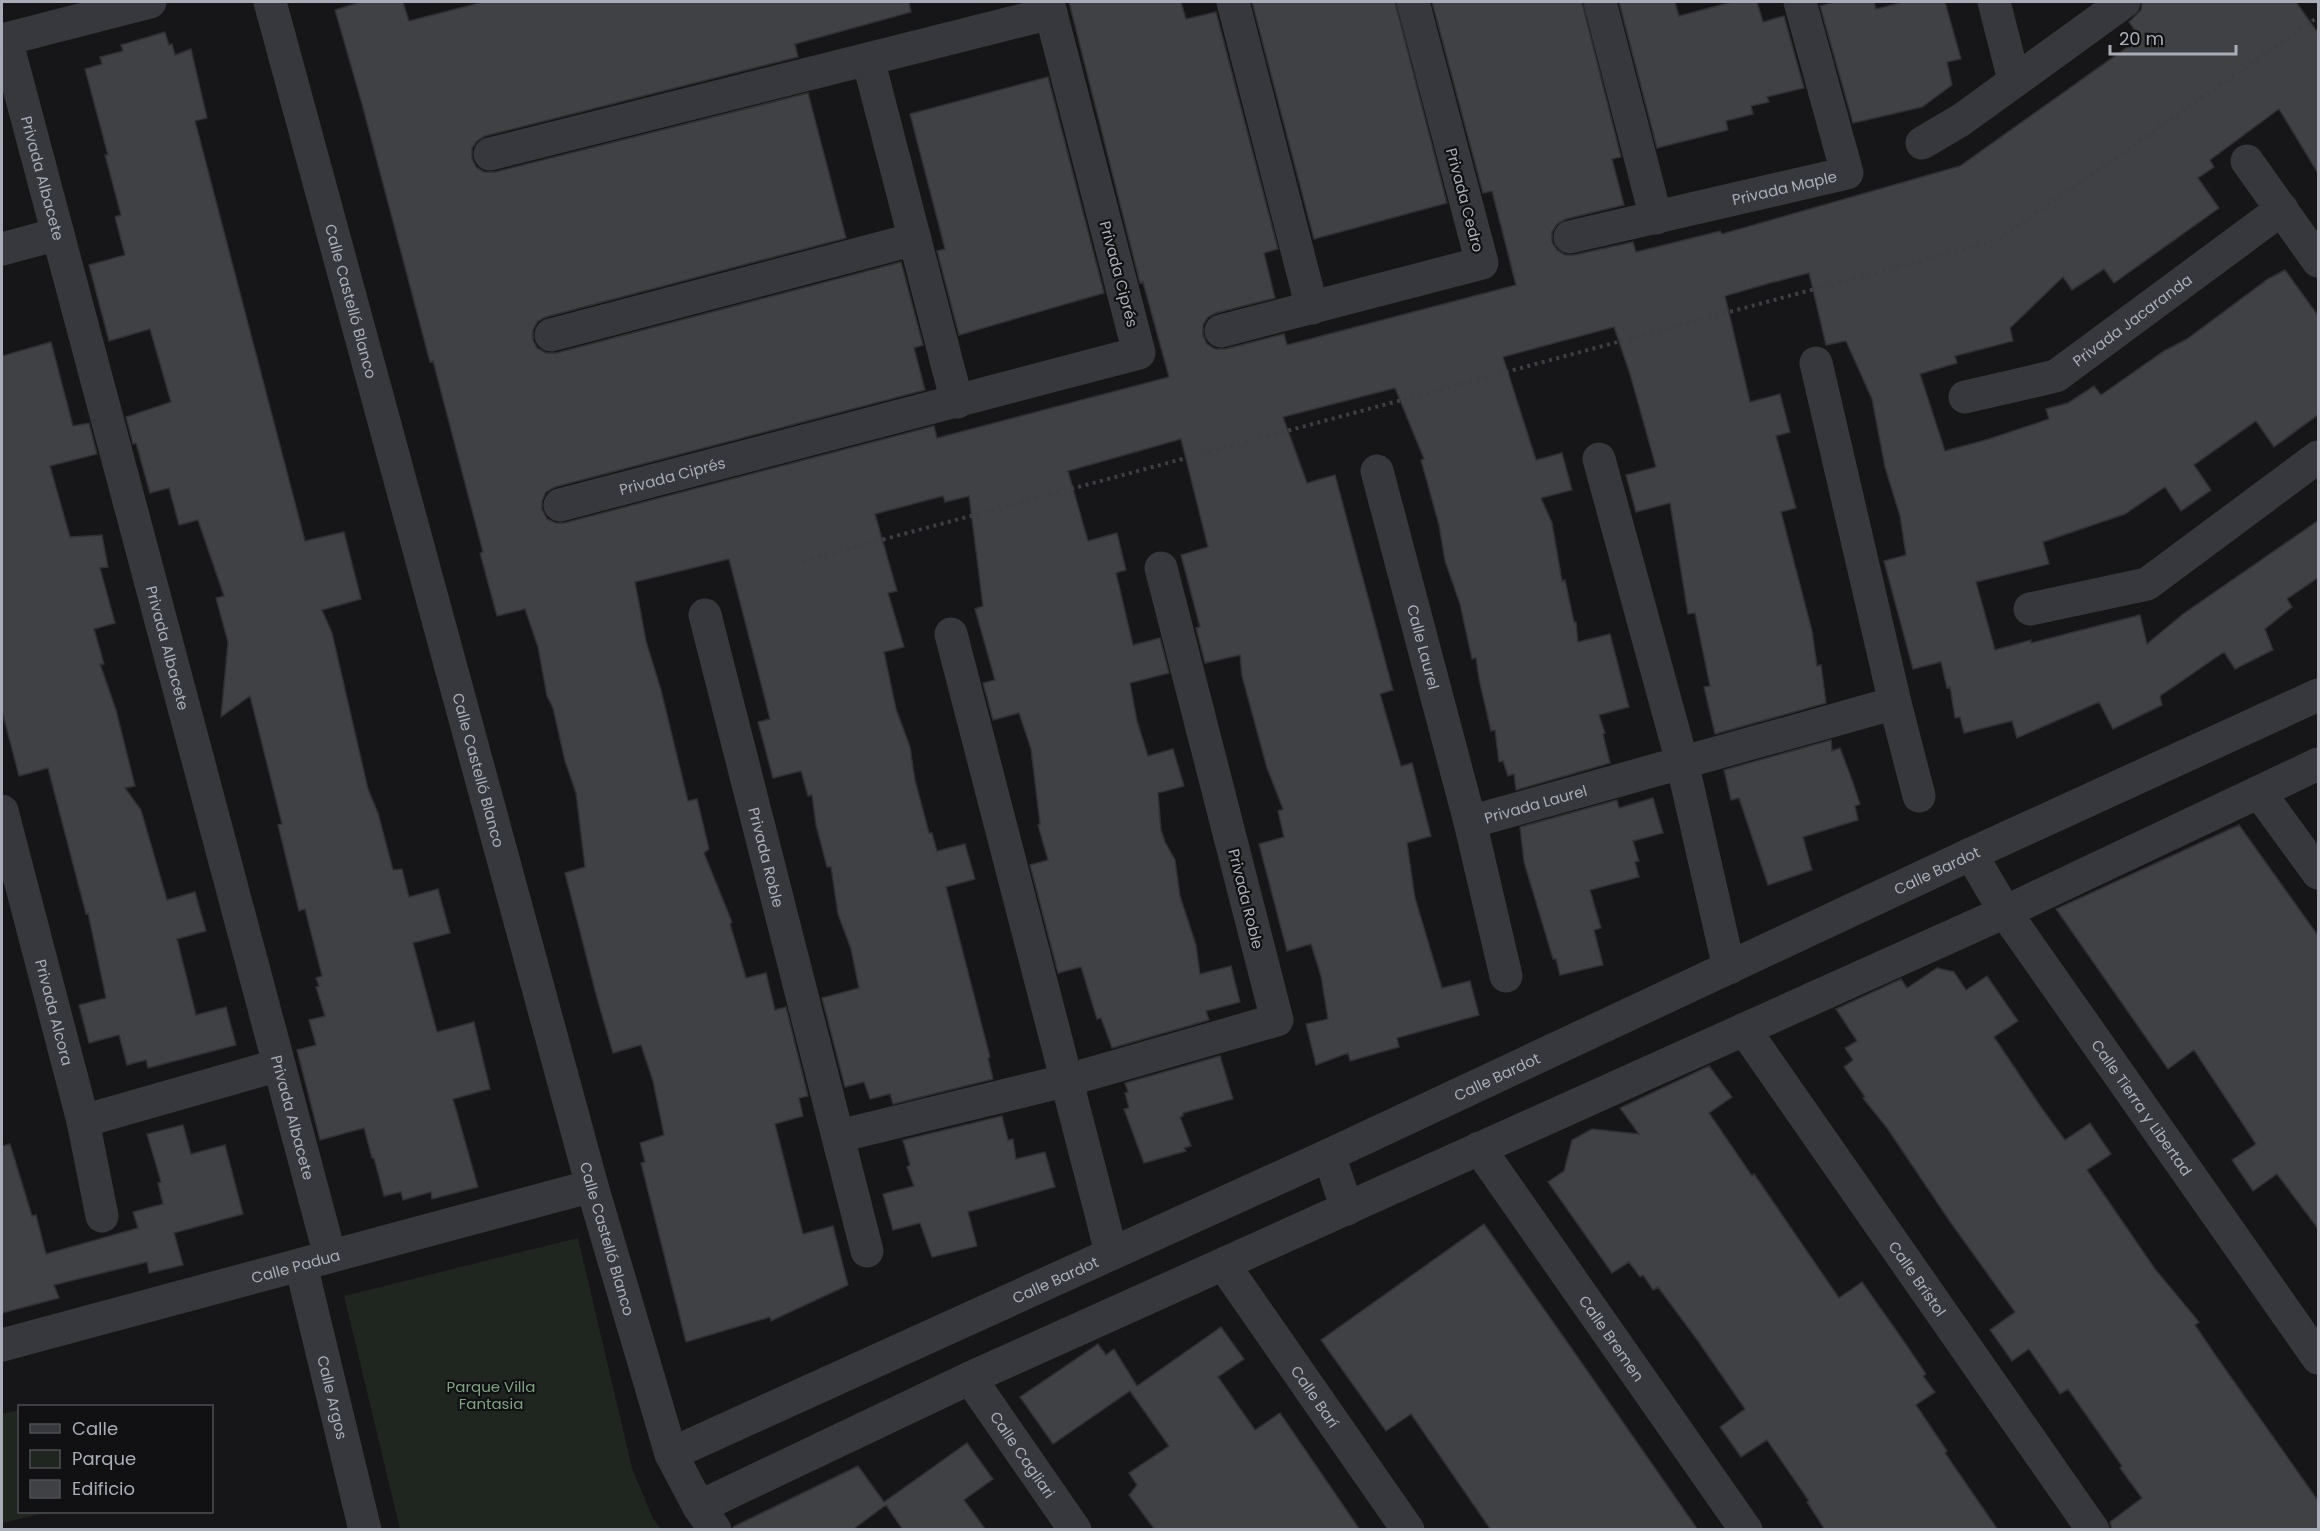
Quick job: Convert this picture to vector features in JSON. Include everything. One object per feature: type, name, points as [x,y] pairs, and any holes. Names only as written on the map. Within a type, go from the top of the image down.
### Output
[{"type":"street","points":[[4,40],[150,2]]},
{"type":"street","name":"Calle Castelló Blanco","points":[[270,2],[592,1186],[671,1454],[707,1518]]},
{"type":"street","points":[[1233,2],[1312,308]]},
{"type":"street","name":"Privada Cedro","points":[[1221,331],[1482,263],[1413,2]]},
{"type":"street","points":[[1600,2],[1656,218]]},
{"type":"street","name":"Privada Maple","points":[[1570,237],[1848,173],[1800,2]]},
{"type":"street","points":[[1994,2],[2014,80]]},
{"type":"street","points":[[1922,143],[1961,120],[2124,2]]},
{"type":"street","name":"Privada Ciprés","points":[[490,154],[868,59],[1049,7],[1140,353],[560,505]]},
{"type":"street","name":"Privada Albacete","points":[[4,40],[58,234],[279,1065],[316,1261]]},
{"type":"street","points":[[868,59],[957,402]]},
{"type":"street","points":[[2247,161],[2319,261]]},
{"type":"street","name":"Privada Jacaranda","points":[[1965,397],[2056,376],[2282,209]]},
{"type":"street","points":[[2,249],[58,234]]},
{"type":"street","points":[[551,335],[915,239]]},
{"type":"street","points":[[1816,363],[1895,703],[1919,796]]},
{"type":"street","points":[[2030,609],[2148,584],[2319,457]]},
{"type":"street","points":[[1599,459],[1682,762],[1729,968]]},
{"type":"street","name":"Calle Laurel","points":[[1377,471],[1470,822]]},
{"type":"street","name":"Privada Roble","points":[[839,1136],[1068,1080],[1277,1020],[1161,568]]},
{"type":"street","name":"Privada Roble","points":[[705,615],[867,1251]]},
{"type":"street","points":[[951,634],[1111,1252]]},
{"type":"street","name":"Calle Bardot","points":[[671,1454],[1111,1252],[1329,1155],[1971,854],[2319,695]]},
{"type":"street","name":"Privada Laurel","points":[[1506,976],[1470,822],[1895,703]]},
{"type":"street","points":[[707,1518],[970,1378],[2005,912],[2319,764]]},
{"type":"street","points":[[2259,792],[2319,873]]},
{"type":"street","name":"Privada Alcora","points":[[2,811],[83,1121],[102,1216]]},
{"type":"street","name":"Calle Tierra y Libertad","points":[[1971,854],[2005,912],[2319,1358]]},
{"type":"street","name":"Calle Brístol","points":[[1744,1029],[2092,1530]]},
{"type":"street","points":[[83,1121],[279,1065]]},
{"type":"street","name":"Calle Bremen","points":[[1479,1148],[1746,1530]]},
{"type":"street","points":[[1329,1155],[1347,1209]]},
{"type":"street","name":"Calle Padua","points":[[2,1345],[592,1186]]},
{"type":"street","name":"Calle Argos","points":[[316,1261],[365,1530]]},
{"type":"street","name":"Calle Barí","points":[[1224,1265],[1408,1530]]},
{"type":"street","name":"Calle Cagliari","points":[[970,1378],[1075,1530]]},
{"type":"path","points":[[803,561],[1997,240],[2319,17]]},
{"type":"green space","name":"Parque Villa Fantasia","points":[[578,1238],[632,1468],[653,1519],[661,1529],[400,1529],[344,1296]]},
{"type":"green space","points":[[18,1410],[18,1513],[44,1513],[2,1523],[2,1414]]},
{"type":"building","points":[[360,2],[403,2],[409,21],[483,2],[909,2],[911,12],[795,44],[798,57],[485,136],[472,148],[472,158],[476,167],[484,172],[495,172],[808,93],[846,238],[546,317],[538,321],[533,330],[533,340],[537,348],[546,353],[556,353],[901,262],[923,345],[914,348],[925,390],[555,487],[546,492],[542,501],[542,509],[547,519],[556,523],[564,523],[934,426],[937,438],[1169,377],[1143,282],[1140,283],[1069,2],[1181,2],[1186,19],[1216,12],[1278,249],[1264,253],[1275,298],[1216,313],[1208,317],[1203,325],[1203,335],[1207,344],[1215,349],[1225,349],[1284,334],[1287,345],[1516,285],[1492,191],[1483,193],[1432,2],[1582,2],[1621,157],[1612,159],[1624,205],[1566,219],[1557,224],[1552,232],[1552,242],[1557,250],[1565,255],[1574,255],[1633,242],[1636,252],[1720,231],[1722,234],[1960,166],[2140,38],[2129,22],[2141,10],[2142,2],[2296,2],[2319,34],[2319,175],[2279,109],[2210,160],[2214,167],[2198,178],[2219,208],[2114,283],[2104,269],[2072,290],[2063,277],[2010,328],[2013,341],[1955,356],[1957,363],[1920,374],[1945,451],[1989,439],[2049,419],[2046,409],[2068,403],[2094,386],[2101,395],[2164,351],[2187,339],[2268,279],[2285,270],[2319,317],[2319,414],[2274,447],[2256,421],[2194,465],[2211,490],[2181,511],[2165,487],[2125,514],[2043,542],[2049,564],[1976,582],[1995,650],[2140,615],[2147,644],[2183,614],[2319,520],[2319,577],[2287,599],[2292,607],[2265,629],[2273,650],[2235,669],[2224,652],[2160,696],[2162,705],[2113,729],[2099,702],[2017,738],[2012,721],[1964,733],[1960,717],[1955,718],[1950,687],[1947,688],[1941,662],[1913,669],[1884,561],[1906,555],[1900,516],[1885,467],[1872,399],[1846,341],[1826,345],[1809,273],[1770,283],[1725,296],[1750,402],[1780,394],[1790,432],[1776,436],[1796,508],[1781,512],[1812,631],[1817,666],[1821,665],[1826,703],[1715,734],[1704,687],[1710,686],[1695,613],[1688,614],[1670,503],[1636,512],[1626,475],[1656,467],[1630,374],[1614,327],[1503,357],[1536,460],[1562,453],[1572,490],[1541,498],[1552,523],[1562,581],[1565,580],[1574,622],[1576,622],[1578,642],[1610,634],[1629,707],[1599,715],[1605,733],[1603,734],[1610,763],[1516,790],[1514,774],[1508,776],[1503,761],[1499,762],[1495,730],[1491,731],[1476,658],[1472,659],[1460,604],[1445,561],[1439,525],[1421,460],[1424,459],[1395,388],[1283,417],[1307,483],[1335,475],[1393,690],[1380,694],[1401,766],[1412,763],[1431,836],[1407,843],[1415,898],[1442,988],[1470,981],[1479,1015],[1397,1038],[1399,1047],[1350,1061],[1348,1053],[1316,1065],[1306,1024],[1328,1019],[1321,976],[1311,944],[1287,951],[1259,844],[1284,837],[1278,811],[1283,809],[1267,768],[1242,676],[1240,655],[1205,663],[1196,628],[1200,627],[1181,555],[1208,547],[1181,439],[1068,471],[1088,541],[1117,533],[1126,570],[1116,573],[1133,645],[1160,638],[1169,673],[1130,683],[1137,721],[1148,756],[1173,749],[1184,786],[1158,793],[1161,830],[1175,860],[1180,896],[1196,945],[1200,974],[1231,966],[1240,1002],[1206,1011],[1209,1020],[1112,1048],[1101,1018],[1097,1019],[1081,967],[1058,973],[1030,865],[1048,860],[1038,825],[1040,824],[1031,749],[1019,713],[993,720],[983,683],[995,680],[975,609],[983,606],[969,496],[945,502],[943,496],[875,514],[897,591],[888,593],[904,647],[884,652],[896,709],[910,747],[915,780],[929,833],[932,833],[937,851],[965,844],[975,879],[946,887],[990,1057],[988,1058],[993,1079],[893,1104],[890,1094],[870,1099],[864,1082],[845,1087],[822,998],[859,988],[851,949],[838,914],[831,867],[827,867],[816,825],[812,795],[808,796],[801,771],[773,778],[758,722],[770,719],[729,559],[635,582],[646,641],[661,690],[688,801],[697,799],[709,849],[704,853],[732,922],[730,924],[746,978],[766,973],[775,1010],[786,1007],[808,1096],[799,1098],[803,1116],[775,1124],[803,1234],[833,1226],[848,1285],[771,1321],[770,1317],[686,1342],[641,1163],[645,1162],[640,1143],[664,1135],[653,1081],[641,1045],[613,1053],[597,998],[565,873],[585,867],[576,793],[565,761],[553,708],[547,696],[538,647],[525,609],[497,616],[480,553],[483,552],[433,361],[430,362],[335,10]]},
{"type":"building","points":[[1252,2],[1395,2],[1447,203],[1314,239]]},
{"type":"building","points":[[1619,2],[1675,2],[1679,16],[1732,2],[1757,2],[1763,22],[1784,16],[1804,88],[1767,97],[1769,102],[1751,106],[1753,114],[1726,121],[1728,130],[1657,148]]},
{"type":"building","points":[[1835,2],[1874,2],[1876,9],[1903,2],[1945,2],[1961,59],[1947,62],[1952,85],[1922,107],[1853,123],[1820,6]]},
{"type":"building","points":[[165,32],[175,55],[191,49],[207,118],[195,121],[305,541],[344,532],[361,599],[322,610],[332,633],[368,789],[378,813],[393,870],[402,869],[409,897],[438,889],[450,933],[413,943],[437,1032],[474,1022],[490,1089],[453,1099],[478,1187],[432,1199],[431,1192],[403,1200],[401,1192],[384,1196],[364,1128],[320,1140],[297,1050],[316,1045],[309,1020],[325,1016],[316,987],[319,986],[316,978],[322,976],[305,909],[299,911],[278,825],[282,824],[250,696],[221,717],[228,642],[216,598],[224,596],[198,520],[179,525],[169,488],[150,493],[136,443],[133,444],[126,417],[171,402],[150,329],[109,341],[89,265],[125,255],[115,217],[121,215],[85,69],[102,64],[100,57],[123,51],[121,45]]},
{"type":"building","points":[[1048,77],[1104,293],[959,335],[937,251],[945,249],[910,114]]},
{"type":"building","points":[[51,342],[73,426],[89,423],[97,454],[50,466],[70,537],[102,535],[108,567],[100,568],[115,623],[94,629],[104,664],[100,664],[116,710],[135,786],[125,788],[141,810],[167,900],[195,892],[206,931],[177,939],[196,1015],[226,1007],[236,1045],[148,1068],[146,1060],[127,1065],[119,1035],[89,1043],[79,1005],[106,998],[88,913],[86,914],[48,768],[19,776],[2,711],[2,356]]},
{"type":"building","points":[[1831,740],[1832,751],[1840,748],[1852,780],[1860,804],[1855,806],[1858,820],[1803,837],[1812,870],[1768,885],[1739,798],[1731,800],[1724,770]]},
{"type":"building","points":[[1653,798],[1663,833],[1633,841],[1639,861],[1635,862],[1639,877],[1590,890],[1601,928],[1594,930],[1603,965],[1560,975],[1556,959],[1553,959],[1524,862],[1520,827],[1617,800],[1619,808]]},
{"type":"building","points":[[2239,825],[2319,937],[2319,1230],[2277,1174],[2253,1191],[2232,1160],[2256,1144],[2194,1050],[2168,1069],[2056,909]]},
{"type":"building","points":[[1937,968],[1954,972],[1966,990],[1987,976],[2018,1021],[1994,1037],[2043,1110],[2065,1140],[2090,1123],[2111,1154],[2087,1170],[2155,1269],[2199,1322],[2195,1325],[2319,1502],[2319,1530],[2112,1530],[2110,1522],[2142,1498],[2068,1389],[2060,1394],[2029,1349],[2012,1361],[1990,1330],[2015,1312],[1887,1128],[1863,1098],[1865,1097],[1844,1067],[1853,1060],[1845,1048],[1857,1041],[1836,1009],[1901,979],[1907,988]]},
{"type":"building","points":[[1220,1056],[1233,1099],[1183,1113],[1180,1117],[1191,1146],[1184,1148],[1186,1151],[1144,1163],[1124,1109],[1129,1108],[1125,1083]]},
{"type":"building","points":[[1709,1066],[1732,1097],[1709,1113],[1839,1298],[1862,1282],[1905,1343],[1926,1374],[1923,1376],[1935,1392],[1916,1405],[1947,1451],[1945,1453],[1998,1530],[1825,1530],[1807,1502],[1809,1501],[1767,1440],[1741,1457],[1720,1427],[1745,1409],[1658,1287],[1653,1290],[1643,1275],[1640,1277],[1629,1262],[1612,1273],[1548,1182],[1564,1171],[1572,1140],[1592,1129],[1639,1134],[1620,1108]]},
{"type":"building","points":[[1002,1116],[1008,1140],[1013,1139],[1016,1159],[1045,1152],[1055,1187],[968,1212],[977,1246],[932,1257],[920,1223],[893,1230],[883,1194],[914,1186],[907,1167],[910,1165],[903,1140]]},
{"type":"building","points":[[183,1125],[191,1154],[225,1145],[243,1214],[174,1233],[183,1265],[149,1273],[147,1262],[54,1285],[59,1298],[2,1313],[2,1146],[10,1144],[32,1216],[36,1215],[46,1254],[138,1228],[133,1212],[163,1204],[158,1183],[161,1182],[147,1134]]},
{"type":"building","points":[[1484,1224],[1698,1530],[1491,1530],[1411,1414],[1386,1431],[1321,1340]]},
{"type":"building","points":[[1221,1327],[1244,1359],[1218,1377],[1255,1430],[1280,1413],[1360,1530],[1155,1530],[1129,1495],[1137,1485],[1129,1473],[1169,1446],[1130,1391],[1053,1444],[1020,1397],[1098,1344],[1106,1355],[1114,1349],[1137,1386]]},
{"type":"building","points":[[967,1443],[993,1479],[964,1500],[986,1530],[903,1530],[886,1505],[852,1530],[734,1530],[733,1527],[858,1466],[884,1502]]}]
